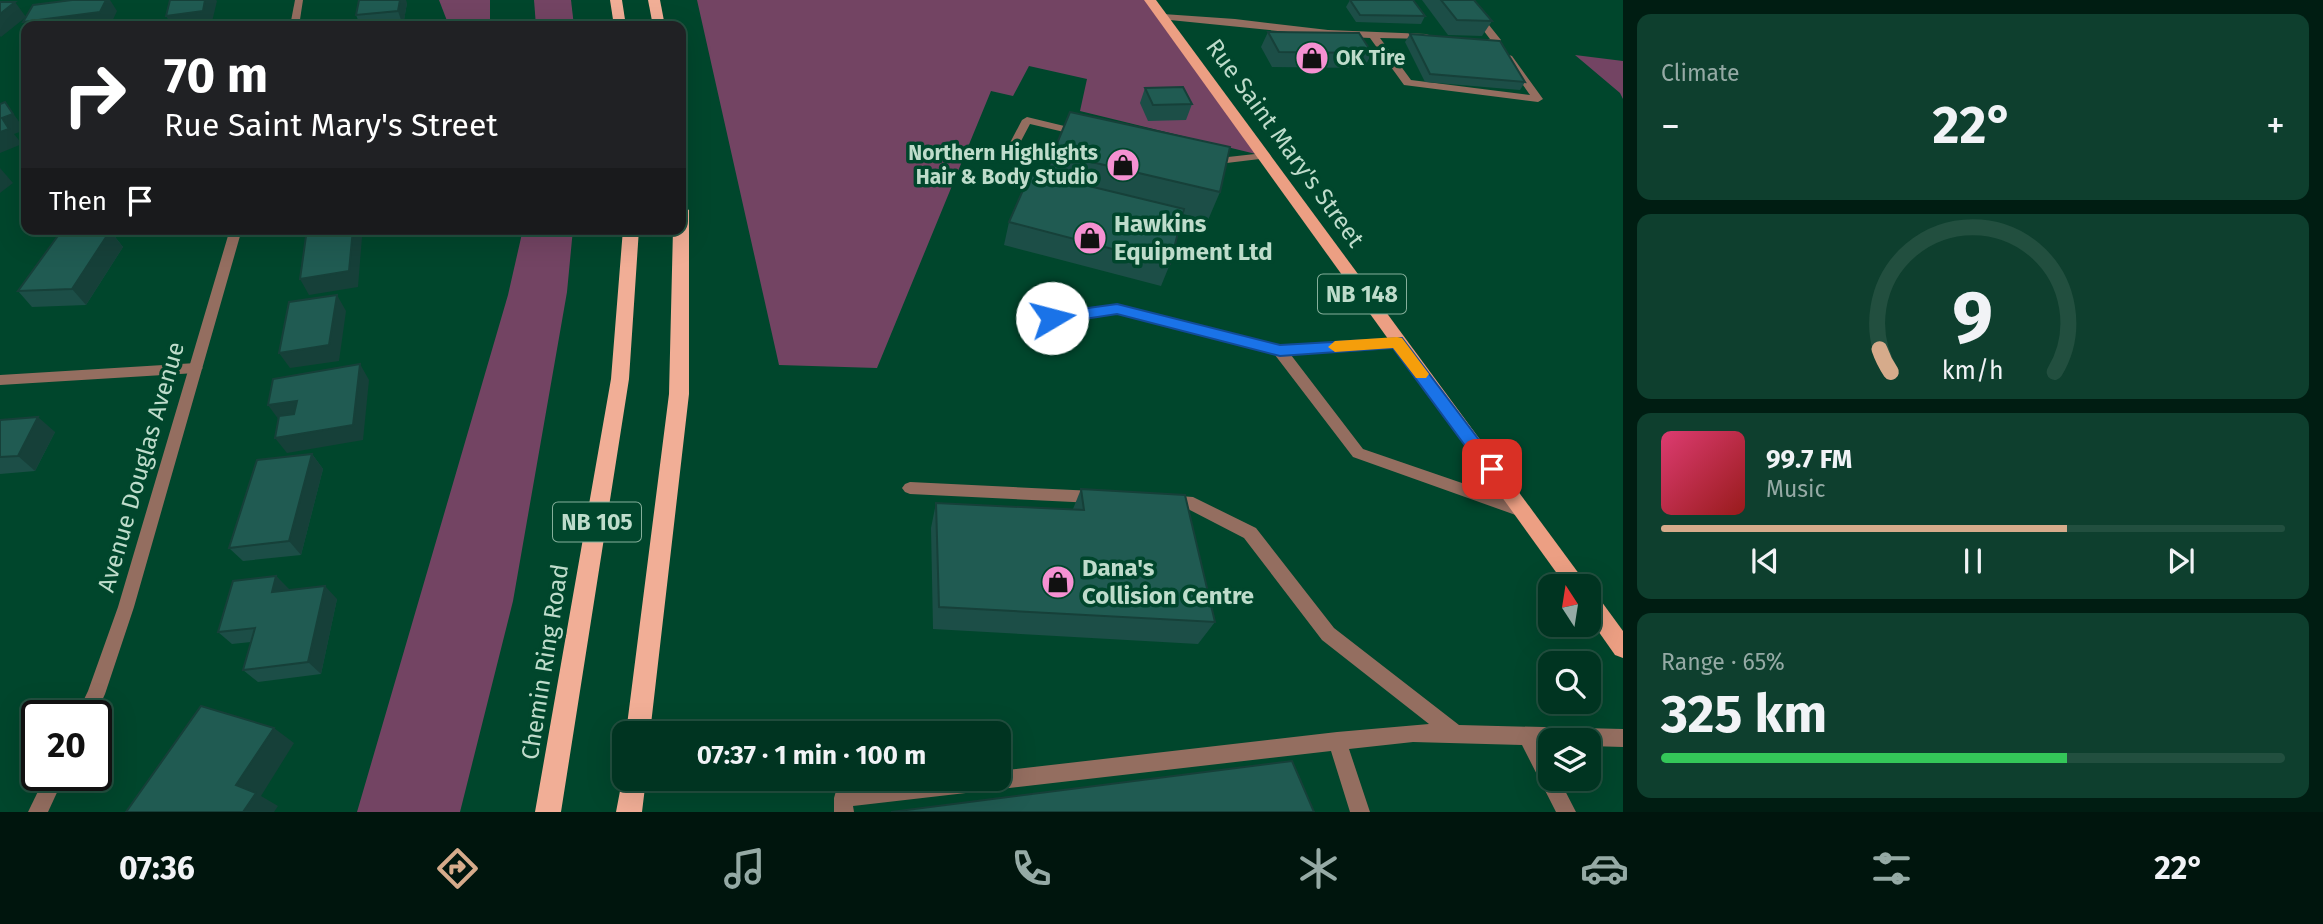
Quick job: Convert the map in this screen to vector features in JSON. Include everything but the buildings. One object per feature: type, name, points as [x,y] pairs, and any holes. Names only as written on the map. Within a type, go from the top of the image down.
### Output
[{"type":"highway","points":[[616,0],[619,21]]},
{"type":"highway","points":[[654,0],[658,21]]},
{"type":"highway","name":"Chemin Ring Road","points":[[548,812],[620,379],[631,235]]},
{"type":"highway","name":"NB 105","points":[[639,721],[679,394],[681,235]]},
{"type":"highway","points":[[629,812],[632,791]]},
{"type":"main road","name":"Rue Saint Mary's Street","points":[[1150,0],[1397,342],[1569,574]]},
{"type":"main road","points":[[1601,618],[1623,648]]},
{"type":"street","points":[[295,21],[299,0]]},
{"type":"street","points":[[1372,34],[1408,83],[1538,99],[1464,0]]},
{"type":"street","points":[[1163,17],[1328,33],[1435,37]]},
{"type":"street","points":[[1473,40],[1498,42]]},
{"type":"street","points":[[1006,160],[1027,120],[1091,135]]},
{"type":"street","points":[[1192,159],[1205,162],[1264,156]]},
{"type":"street","name":"Avenue Douglas Avenue","points":[[91,700],[126,607],[234,235]]},
{"type":"street","points":[[1052,318],[1117,309],[1280,351],[1397,342]]},
{"type":"street","points":[[1280,351],[1358,453],[1524,511]]},
{"type":"street","points":[[0,380],[196,368]]},
{"type":"street","points":[[910,488],[1105,497]]},
{"type":"street","points":[[1147,499],[1188,502],[1250,533],[1328,634],[1456,734]]},
{"type":"street","points":[[844,812],[843,798],[1413,733],[1623,738]]},
{"type":"street","points":[[1527,735],[1566,812]]},
{"type":"street","points":[[1337,741],[1360,812]]},
{"type":"street","points":[[38,812],[48,791]]},
{"type":"shaded area","points":[[439,0],[490,0],[490,21],[447,21]]},
{"type":"shaded area","points":[[534,0],[571,0],[573,21],[536,21]]},
{"type":"shaded area","points":[[697,0],[1150,0],[1264,156],[1080,111],[1087,79],[1029,66],[1013,96],[991,91],[877,368],[779,365]]},
{"type":"shaded area","points":[[1575,55],[1623,61],[1623,99],[1620,93]]},
{"type":"shaded area","points":[[522,235],[572,235],[567,292],[513,601],[460,812],[357,812],[508,295]]},
{"type":"slow traffic","points":[[1335,347],[1397,342],[1421,374]]},
{"type":"place","name":"OK Tire","points":[[1312,58]]},
{"type":"place","name":"Northern Highlights Hair & Body Studio","points":[[1123,165]]},
{"type":"place","name":"Hawkins Equipment Ltd","points":[[1090,238]]},
{"type":"place","name":"Dana's Collision Centre","points":[[1058,582]]},
{"type":"route","points":[[1052,318],[1117,309],[1280,351],[1397,342],[1492,469]]}]
